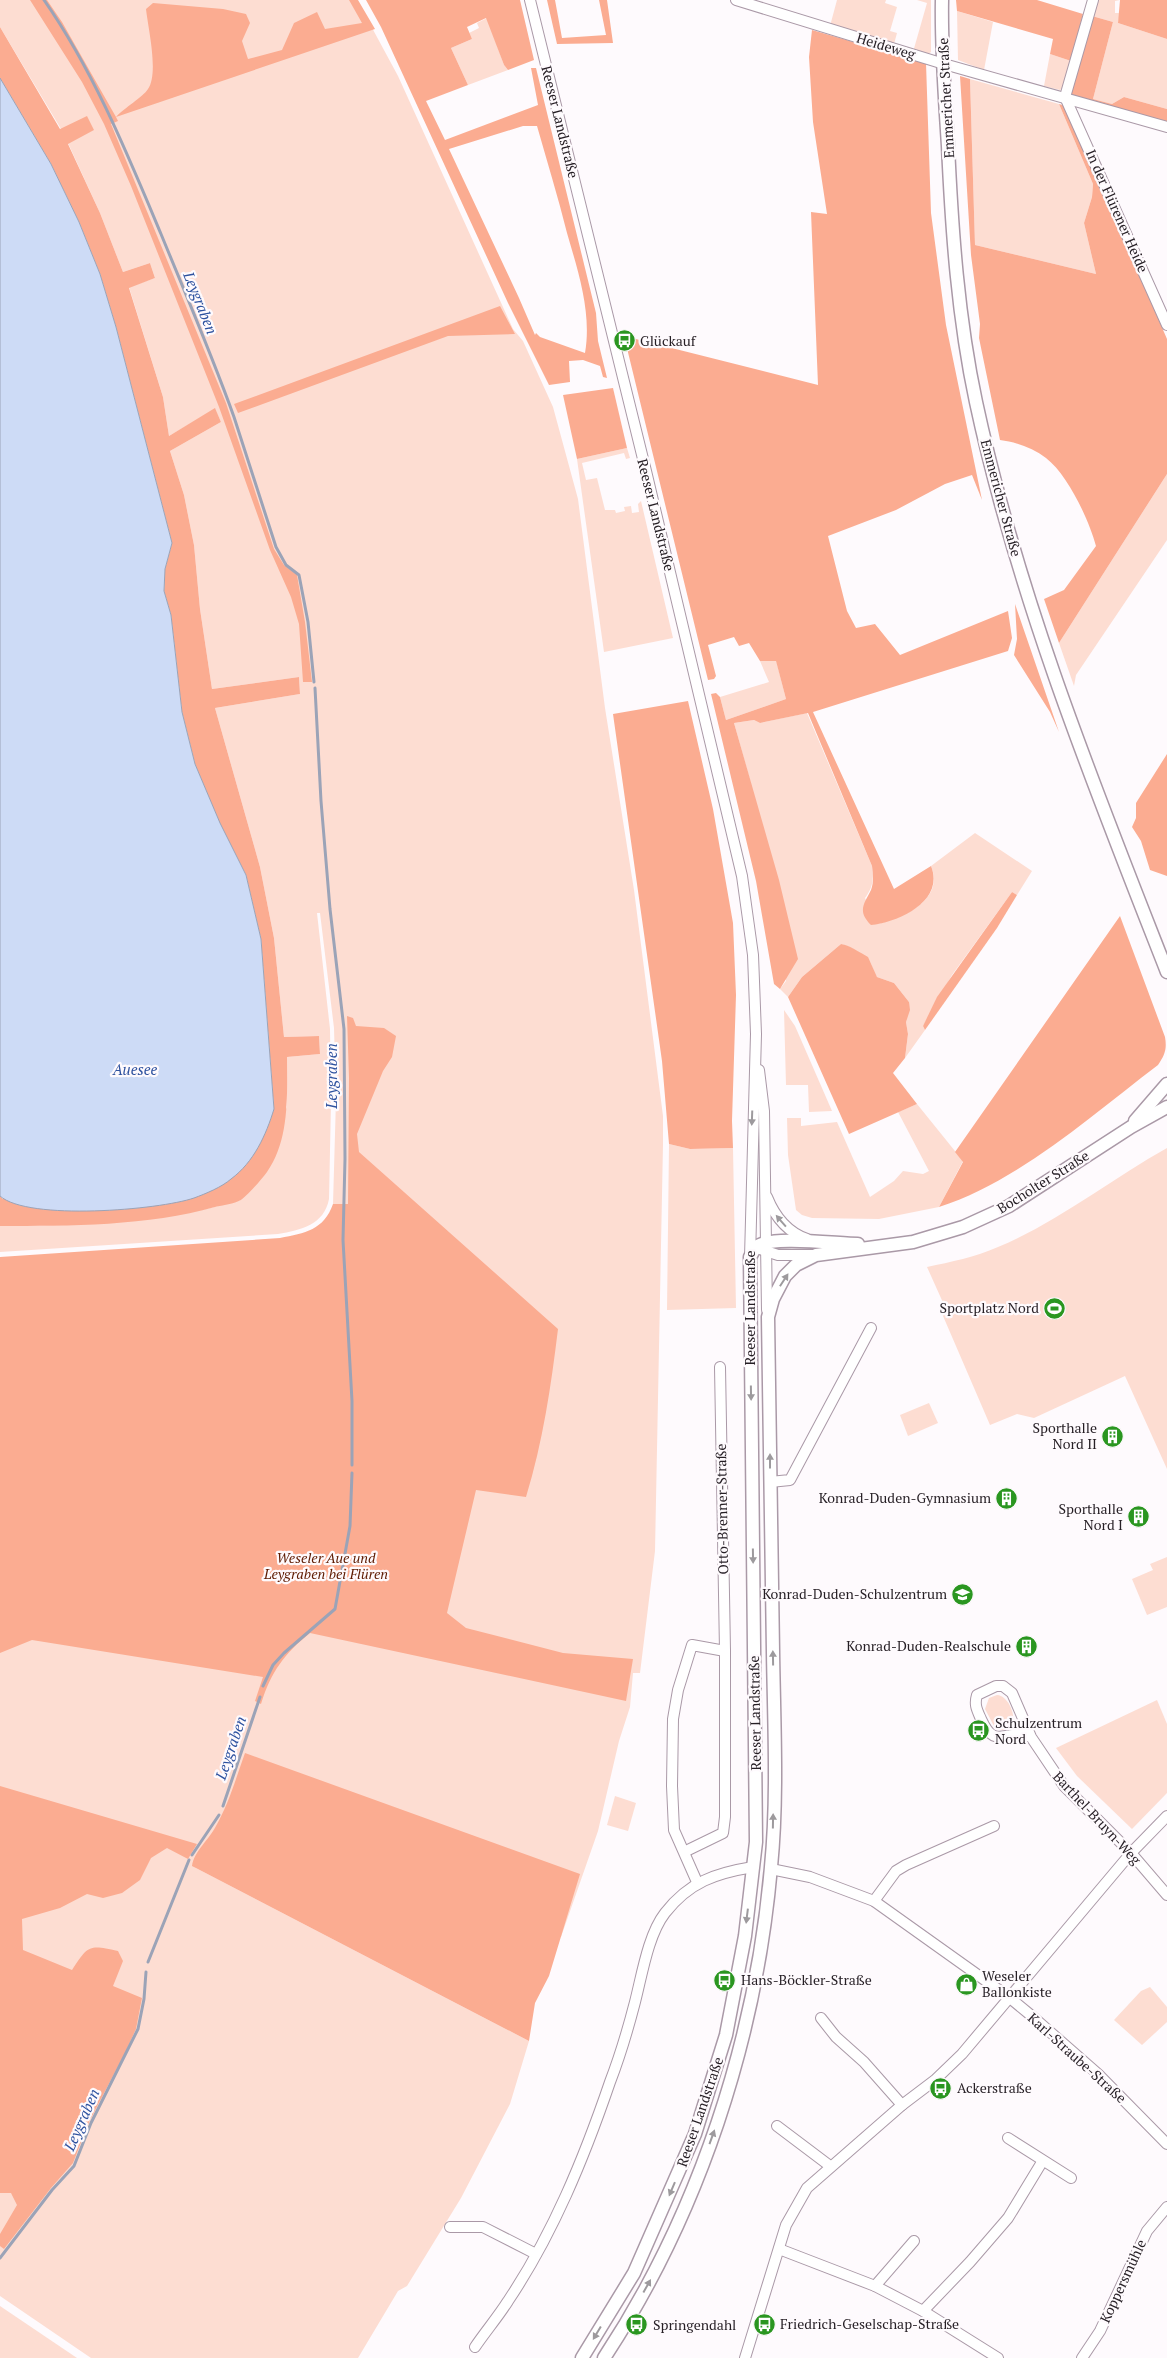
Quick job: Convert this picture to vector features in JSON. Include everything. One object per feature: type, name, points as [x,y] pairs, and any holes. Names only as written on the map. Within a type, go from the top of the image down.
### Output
[{"type":"main road","name":"Emmericher Straße","points":[[942,0],[953,241],[976,401],[1017,559],[1061,692],[1112,831],[1167,972]]},
{"type":"main road","points":[[1131,1127],[1167,1084]]},
{"type":"main road","name":"Bocholter Straße","points":[[816,1255],[913,1242],[963,1227],[1010,1206],[1131,1127],[1167,1107]]},
{"type":"main road","name":"Bocholter Straße","points":[[757,1248],[813,1241],[854,1244],[913,1242]]},
{"type":"main road","name":"Reeser Landstraße","points":[[582,2358],[634,2273],[695,2134],[726,2035],[745,1936],[756,1842],[757,1248]]},
{"type":"main road","points":[[768,1318],[773,1299],[785,1276],[796,1265],[816,1255]]},
{"type":"main road","name":"Reeser Landstraße","points":[[604,2358],[651,2279],[684,2210],[714,2135],[743,2034],[763,1934],[771,1869],[774,1764],[768,1318]]},
{"type":"main road","points":[[753,1867],[771,1869]]},
{"type":"street","name":"Reeser Landstraße","points":[[530,0],[648,480],[742,876],[753,955],[756,1034],[757,1248],[768,1318]]},
{"type":"street","name":"Heideweg","points":[[736,0],[944,64],[1167,127]]},
{"type":"street","points":[[1065,97],[1093,0]]},
{"type":"street","name":"In der Flürener Heide","points":[[1065,97],[1167,325]]},
{"type":"street","name":"Reeser Landstraße","points":[[756,1034],[764,1111],[764,1188],[757,1248]]},
{"type":"street","points":[[764,1188],[772,1209],[783,1225],[798,1236],[813,1241]]},
{"type":"street","name":"Bocholter Straße","points":[[757,1248],[778,1255],[816,1255]]},
{"type":"street","points":[[770,1482],[790,1480],[871,1328]]},
{"type":"street","name":"Otto-Brenner-Straße","points":[[686,1851],[723,1833],[725,1651],[720,1367]]},
{"type":"street","points":[[698,1882],[686,1851],[674,1830],[673,1719],[678,1690],[692,1645],[725,1651]]},
{"type":"street","name":"Barthel-Bruyn-Weg","points":[[1031,1738],[1018,1734],[1000,1737],[994,1737],[989,1734],[976,1707],[977,1695],[996,1686],[1008,1689],[1012,1693],[1031,1738],[1064,1786],[1131,1853],[1167,1895]]},
{"type":"street","points":[[745,2358],[786,2225],[806,2188],[902,2105],[935,2080],[962,2054],[1131,1853],[1167,1816]]},
{"type":"street","points":[[874,1901],[896,1872],[906,1865],[994,1826]]},
{"type":"street","points":[[475,2347],[508,2302],[536,2254],[576,2172],[592,2135],[628,2028],[652,1941],[664,1914],[678,1897],[698,1882],[724,1873],[753,1867]]},
{"type":"street","name":"Karl-Straube-Straße","points":[[771,1869],[810,1878],[874,1901],[1010,1998],[1098,2074],[1167,2144]]},
{"type":"street","points":[[821,2018],[836,2038],[864,2062],[902,2105]]},
{"type":"street","points":[[777,2126],[830,2166]]},
{"type":"street","points":[[1008,2138],[1042,2162],[1071,2178]]},
{"type":"street","points":[[924,2311],[1008,2218],[1042,2162]]},
{"type":"street","name":"Koppersmühle","points":[[1082,2358],[1100,2331],[1147,2231],[1167,2206]]},
{"type":"street","points":[[450,2227],[483,2227],[536,2254]]},
{"type":"street","points":[[875,2286],[914,2241]]},
{"type":"street","points":[[778,2249],[875,2286],[924,2311],[998,2358]]},
{"type":"green space","name":"Weseler Aue und Leygraben bei Flüren","points":[[0,0],[357,0],[398,76],[513,329],[523,341],[553,407],[578,499],[605,708],[634,890],[663,1116],[655,1551],[640,1673],[633,1673],[630,1707],[619,1741],[598,1831],[561,1937],[194,1867],[529,2041],[510,2104],[461,2198],[407,2286],[398,2291],[358,2358],[91,2358],[0,2296],[0,1263],[291,1242],[324,1226],[336,1204],[333,1204],[336,1099],[334,1028],[320,913],[317,913],[330,1029],[329,1199],[322,1215],[310,1225],[278,1234],[0,1252],[0,1226],[122,1222],[182,1214],[241,1200],[287,1107],[287,1057],[320,1054],[319,1036],[284,1037],[274,938],[260,867],[215,708],[300,694],[299,677],[212,689],[200,609],[194,545],[184,495],[170,451],[221,422],[215,409],[169,436],[163,397],[129,287],[155,278],[150,263],[123,272],[100,213],[68,143],[93,130],[61,129],[0,27]]},
{"type":"green space","points":[[30,0],[47,0],[62,22],[118,121],[111,124],[226,403],[274,549],[284,565],[297,575],[312,682],[303,682],[299,624],[291,597],[270,550],[219,407],[131,186],[104,124],[82,82]]},
{"type":"green space","points":[[349,0],[358,0],[375,29],[116,117],[146,92],[151,82],[153,62],[146,9],[153,3],[223,9],[246,14],[250,23],[242,41],[248,59],[282,50],[294,23],[317,12],[325,29],[362,23]]},
{"type":"green space","points":[[366,0],[520,0],[534,60],[508,70],[504,65],[486,18],[467,27],[472,39],[451,48],[468,85],[426,101],[445,140],[538,105],[531,68],[536,68],[596,313],[598,341],[607,378],[603,377],[600,366],[583,360],[569,361],[570,382],[549,385],[508,303],[381,27]],"holes":[[[523,126],[537,126],[583,292],[587,323],[585,353],[540,337],[536,333],[535,335],[449,149]]]},
{"type":"green space","points":[[547,0],[555,0],[562,38],[606,35],[599,0],[607,0],[613,43],[557,44]]},
{"type":"green space","points":[[837,0],[886,0],[885,3],[897,7],[890,31],[897,33],[894,44],[830,26]]},
{"type":"green space","points":[[917,0],[931,0],[931,52],[928,54],[913,52],[927,3]]},
{"type":"green space","points":[[956,0],[1037,0],[1083,14],[1071,61],[1050,54],[1053,39],[957,11]]},
{"type":"green space","points":[[1096,0],[1120,0],[1115,1],[1115,13],[1120,13],[1118,23],[1167,39],[1167,109],[1124,97],[1112,104],[1093,99],[1113,22],[1092,16]]},
{"type":"green space","points":[[1120,0],[1167,0],[1167,39],[1118,23]]},
{"type":"green space","points":[[957,11],[993,22],[984,70],[958,60]]},
{"type":"green space","points":[[1092,16],[1113,22],[1093,99],[1112,104],[1124,97],[1167,109],[1167,124],[1073,97],[1070,93]]},
{"type":"green space","points":[[487,18],[504,65],[508,70],[468,85],[451,48],[472,39],[469,33],[479,28],[477,23]]},
{"type":"green space","points":[[0,27],[60,129],[87,116],[94,130],[68,144],[100,213],[123,272],[150,263],[155,278],[129,288],[163,397],[169,436],[215,408],[221,422],[170,451],[184,495],[194,545],[200,609],[212,689],[299,677],[300,694],[215,708],[260,867],[274,938],[284,1037],[319,1036],[320,1054],[287,1057],[286,1116],[280,1145],[267,1172],[251,1191],[241,1200],[235,1202],[163,1218],[109,1224],[0,1226],[0,1196],[3,1199],[274,1109],[261,939],[246,875],[220,824],[195,764],[182,712],[171,615],[164,591],[165,569],[172,543],[116,327],[100,274],[79,222],[51,164],[0,78]]},
{"type":"green space","points":[[812,30],[926,63],[931,213],[946,325],[982,500],[972,475],[945,484],[896,510],[828,536],[847,611],[856,628],[875,624],[900,655],[1008,611],[1012,638],[1008,651],[813,712],[894,889],[931,866],[934,878],[926,899],[917,908],[906,914],[882,923],[871,925],[864,916],[863,908],[873,884],[872,866],[808,713],[760,723],[754,720],[734,723],[779,880],[798,959],[780,989],[774,984],[756,881],[711,694],[716,693],[720,697],[726,720],[786,699],[776,661],[760,661],[749,643],[739,646],[734,637],[708,645],[716,676],[714,679],[708,680],[624,336],[818,385],[811,212],[827,214],[813,122],[809,57]]},
{"type":"green space","points":[[1050,54],[1071,61],[1064,87],[1060,90],[1044,86]]},
{"type":"green space","points":[[960,76],[970,79],[975,245],[1096,274],[1084,223],[1092,197],[1093,184],[1059,104],[1066,106],[1167,339],[1167,474],[1059,643],[1044,599],[1064,590],[1096,546],[1077,499],[1070,486],[1054,466],[1041,454],[1030,448],[1000,440],[979,338],[980,324],[971,255]]},
{"type":"green space","points":[[970,79],[1059,104],[1093,184],[1092,197],[1084,223],[1096,274],[975,245]]},
{"type":"green space","points":[[500,306],[515,334],[448,336],[238,413],[234,404]]},
{"type":"green space","points":[[613,388],[627,448],[577,459],[563,395]]},
{"type":"green space","points":[[627,448],[630,458],[626,459],[624,453],[582,463],[586,480],[597,478],[605,510],[615,510],[616,513],[625,511],[624,507],[631,506],[632,513],[639,512],[638,504],[641,501],[673,638],[604,652],[577,459]]},
{"type":"green space","points":[[1167,474],[1167,540],[1076,675],[1074,686],[1059,643]]},
{"type":"green space","points":[[1015,604],[1059,732],[1050,712],[1014,655],[1017,639]]},
{"type":"green space","points":[[776,660],[786,699],[726,720],[720,697],[769,682],[760,661]]},
{"type":"green space","points":[[688,701],[713,809],[733,923],[736,995],[732,1121],[733,1148],[690,1149],[669,1144],[662,1061],[613,714]]},
{"type":"green space","points":[[807,713],[872,866],[872,883],[865,898],[878,924],[899,917],[920,905],[932,888],[934,878],[931,866],[975,833],[1032,871],[1017,895],[1012,892],[952,975],[923,1026],[925,1030],[905,1058],[908,1034],[906,1022],[909,1002],[894,983],[877,977],[868,959],[855,950],[841,944],[802,977],[788,997],[780,989],[786,981],[750,780],[734,723],[754,720],[760,723]]},
{"type":"green space","points":[[1167,754],[1167,876],[1150,870],[1141,841],[1132,827],[1136,818],[1136,803]]},
{"type":"green space","points":[[1012,892],[1017,895],[997,928],[925,1030],[923,1026],[937,997]]},
{"type":"green space","points":[[1120,916],[1165,1037],[1166,1048],[1158,1065],[1081,1125],[1026,1164],[968,1196],[939,1207],[963,1162],[955,1152]]},
{"type":"green space","points":[[841,944],[868,957],[877,977],[894,983],[909,1002],[910,1010],[906,1022],[908,1034],[905,1058],[893,1073],[917,1104],[849,1134],[788,997],[802,977]]},
{"type":"green space","points":[[784,1010],[795,1026],[832,1111],[809,1112],[808,1085],[786,1085]]},
{"type":"green space","points":[[347,1016],[353,1018],[356,1026],[384,1028],[396,1036],[392,1057],[383,1071],[357,1134],[359,1152],[558,1329],[546,1413],[526,1497],[476,1490],[447,1613],[466,1628],[563,1653],[633,1659],[626,1701],[310,1633],[293,1648],[280,1664],[269,1682],[261,1704],[255,1701],[263,1677],[32,1640],[0,1653],[0,1257],[280,1238],[305,1232],[319,1225],[329,1213],[333,1204],[348,1204],[349,1078]]},
{"type":"green space","points":[[917,1104],[963,1161],[939,1207],[879,1219],[812,1218],[802,1215],[796,1210],[788,1155],[787,1118],[801,1118],[801,1126],[837,1122],[870,1197],[894,1181],[903,1171],[923,1174],[929,1171],[898,1112]]},
{"type":"green space","points":[[669,1144],[690,1149],[733,1148],[736,1308],[667,1310]]},
{"type":"green space","name":"Sportplatz Nord","points":[[1167,1148],[1167,1469],[1125,1376],[1034,1418],[1017,1414],[990,1425],[940,1309],[945,1307],[927,1267],[981,1254],[1020,1237],[1063,1213]]},
{"type":"green space","points":[[929,1403],[938,1423],[908,1436],[900,1415]]},
{"type":"green space","points":[[1167,1557],[1167,1607],[1147,1615],[1132,1579],[1153,1570],[1150,1564]]},
{"type":"green space","points":[[997,1695],[1004,1698],[1010,1706],[1013,1715],[1013,1723],[1002,1730],[995,1728],[985,1709],[989,1698]]},
{"type":"green space","points":[[1157,1700],[1167,1724],[1167,1793],[1132,1829],[1077,1776],[1056,1748]]},
{"type":"green space","points":[[245,1753],[580,1874],[549,1976],[535,2003],[529,2041],[192,1866],[196,1855],[221,1817]]},
{"type":"green space","points":[[0,1786],[197,1844],[188,1859],[167,1848],[151,1858],[140,1880],[122,1893],[103,1898],[87,1894],[60,1908],[22,1919],[23,1950],[72,1970],[82,1956],[90,1949],[100,1948],[118,1951],[123,1961],[113,1986],[142,1998],[136,2029],[89,2122],[73,2163],[51,2188],[4,2249],[0,2246],[0,2234],[17,2205],[11,2193],[0,2193]]},
{"type":"green space","points":[[615,1796],[636,1803],[628,1831],[607,1825]]},
{"type":"green space","points":[[1150,1987],[1167,2007],[1167,2022],[1142,2045],[1114,2020],[1141,1991]]},
{"type":"green space","points":[[0,2306],[77,2358],[0,2358]]},
{"type":"water","name":"Auesee","points":[[0,78],[51,164],[79,222],[100,274],[116,327],[172,543],[165,569],[164,591],[171,615],[182,712],[195,764],[220,823],[246,875],[261,939],[274,1109],[267,1129],[253,1156],[227,1182],[194,1198],[153,1206],[94,1211],[64,1211],[37,1209],[15,1204],[0,1196]]},
{"type":"waterway","name":"Leygraben","points":[[44,0],[79,56],[122,143],[217,371],[276,547],[286,565],[299,575],[308,622],[314,682]]},
{"type":"waterway","name":"Leygraben","points":[[315,688],[321,801],[330,909],[344,1029],[345,1159],[343,1240],[352,1401],[352,1465]]},
{"type":"waterway","name":"Leygraben","points":[[263,1686],[273,1665],[284,1653],[335,1609],[350,1526],[352,1473]]},
{"type":"waterway","name":"Leygraben","points":[[223,1806],[260,1697]]},
{"type":"waterway","name":"Leygraben","points":[[192,1855],[219,1815]]},
{"type":"waterway","name":"Leygraben","points":[[148,1962],[189,1860]]},
{"type":"waterway","name":"Leygraben","points":[[0,2258],[52,2190],[74,2166],[91,2123],[138,2029],[144,1999],[146,1972]]},
{"type":"place","name":"Glückauf","points":[[624,341]]},
{"type":"place","name":"Sportplatz Nord","points":[[1055,1308]]},
{"type":"place","name":"Sporthalle Nord II","points":[[1113,1436]]},
{"type":"place","name":"Konrad-Duden-Gymnasium","points":[[1007,1498]]},
{"type":"place","name":"Sporthalle Nord I","points":[[1139,1517]]},
{"type":"place","name":"Konrad-Duden-Schulzentrum","points":[[963,1594]]},
{"type":"place","name":"Konrad-Duden-Realschule","points":[[1027,1646]]},
{"type":"place","name":"Schulzentrum Nord","points":[[979,1731]]},
{"type":"place","name":"Hans-Böckler-Straße","points":[[725,1980]]},
{"type":"place","name":"Weseler Ballonkiste","points":[[966,1984]]},
{"type":"place","name":"Ackerstraße","points":[[941,2088]]},
{"type":"place","name":"Friedrich-Geselschap-Straße","points":[[764,2324]]},
{"type":"place","name":"Springendahl","points":[[637,2325]]}]
